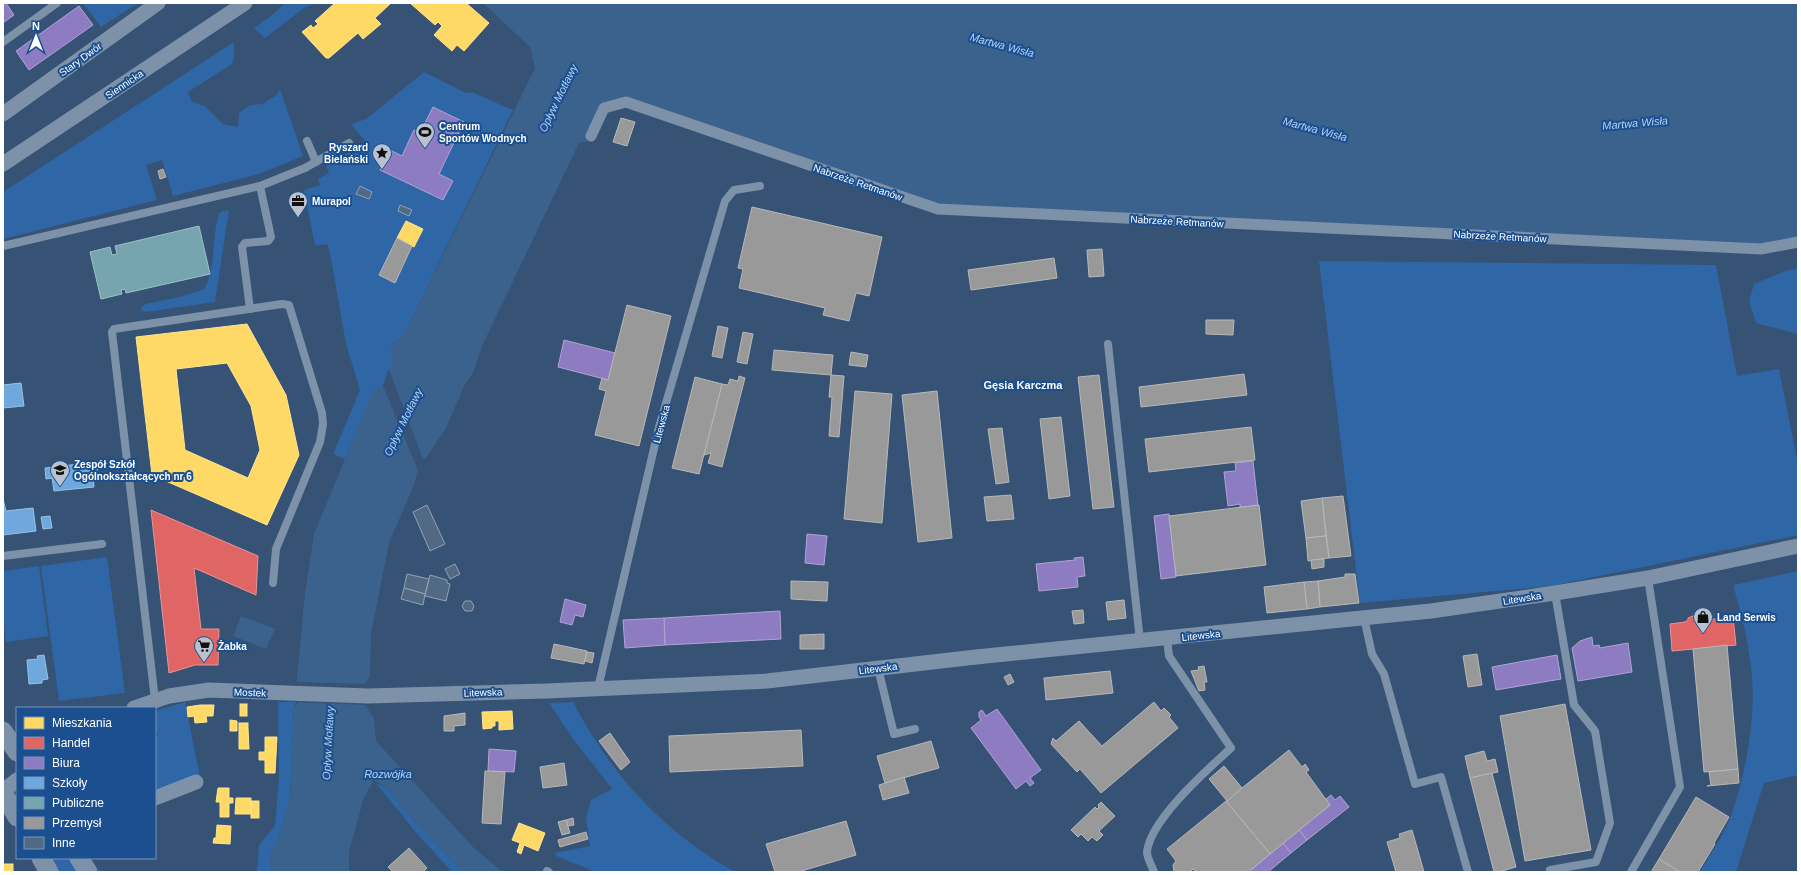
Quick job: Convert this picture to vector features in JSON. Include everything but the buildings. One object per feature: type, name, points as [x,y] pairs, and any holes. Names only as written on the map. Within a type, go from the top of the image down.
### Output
[{"type":"street","name":"Stary Dwór","points":[[3,114],[158,3]]},
{"type":"street","name":"Siennicka","points":[[3,164],[243,4]]},
{"type":"street","name":"Nabrzeże Retmanów","points":[[591,136],[604,108],[626,102],[938,209],[1761,249],[1798,242]]},
{"type":"street","name":"Litewska","points":[[368,696],[767,681],[878,668],[1140,642],[1430,611],[1555,593],[1648,578],[1798,546]]},
{"type":"street","name":"Mostek","points":[[137,707],[169,696],[209,690],[368,696]]},
{"type":"street","points":[[3,731],[16,750]]},
{"type":"street","points":[[16,781],[3,792],[16,815]]},
{"type":"street","points":[[156,798],[196,782]]},
{"type":"street","points":[[42,859],[49,872]]},
{"type":"street","points":[[81,859],[88,872]]},
{"type":"lane","points":[[3,42],[57,3]]},
{"type":"lane","points":[[307,141],[316,162]]},
{"type":"lane","points":[[3,246],[260,186],[285,177],[316,162],[349,143]]},
{"type":"lane","points":[[250,309],[242,247],[245,243],[268,240],[271,237],[260,186]]},
{"type":"lane","name":"Litewska","points":[[598,688],[659,427],[725,201],[734,190],[760,186]]},
{"type":"lane","points":[[155,700],[112,332],[119,327],[289,305],[322,413],[323,424],[320,442],[276,549],[273,583]]},
{"type":"lane","points":[[1108,344],[1140,642]]},
{"type":"lane","points":[[3,556],[102,544]]},
{"type":"lane","points":[[1631,872],[1680,787],[1648,578]]},
{"type":"lane","points":[[1550,870],[1596,862],[1610,823],[1595,731],[1574,705],[1555,593]]},
{"type":"lane","points":[[1364,618],[1372,654],[1384,674],[1415,784],[1441,777],[1468,872]]},
{"type":"lane","points":[[1154,872],[1147,853],[1153,833],[1188,787],[1231,748],[1169,656],[1167,639]]},
{"type":"lane","points":[[878,668],[894,734],[915,729]]},
{"type":"shaded area","points":[[83,3],[138,3],[101,27]]},
{"type":"shaded area","points":[[285,3],[316,3],[304,8],[265,38],[254,28],[271,16]]},
{"type":"shaded area","points":[[234,42],[234,58],[232,64],[188,92],[192,102],[205,106],[223,124],[238,127],[239,113],[250,105],[262,104],[277,95],[280,89],[303,156],[259,174],[173,196],[162,160],[146,165],[157,200],[3,239],[3,192]]},
{"type":"shaded area","points":[[424,72],[466,93],[472,92],[513,110],[404,335],[391,345],[391,369],[388,370],[383,386],[374,390],[345,459],[333,454],[360,390],[346,344],[330,253],[327,244],[315,246],[304,190],[320,185],[318,179],[329,173],[326,166],[366,142],[351,124],[366,119]]},
{"type":"shaded area","points":[[229,210],[215,302],[146,312],[142,311],[141,308],[145,304],[180,297],[204,289],[213,260],[217,221],[220,212]]},
{"type":"shaded area","points":[[1319,261],[1716,265],[1737,376],[1779,369],[1798,464],[1798,535],[1551,586],[1360,603]]},
{"type":"shaded area","points":[[1798,268],[1798,334],[1756,323],[1749,301],[1754,284],[1785,271]]},
{"type":"shaded area","points":[[107,557],[125,693],[59,701],[41,566]]},
{"type":"shaded area","points":[[39,566],[48,636],[6,642],[3,616],[3,571]]},
{"type":"shaded area","points":[[1798,571],[1798,775],[1764,783],[1736,872],[1700,872],[1721,837],[1731,816],[1746,762],[1749,743],[1753,704],[1750,658],[1744,626],[1733,585]]},
{"type":"shaded area","points":[[185,702],[200,777],[156,792],[156,736],[158,735],[156,730],[156,711]]},
{"type":"shaded area","points":[[278,702],[296,702],[294,707],[290,798],[278,841],[270,855],[271,872],[257,872],[259,845],[275,826],[279,777]]},
{"type":"shaded area","points":[[575,702],[574,704],[605,755],[642,800],[662,820],[685,839],[735,872],[596,872],[556,856],[555,853],[590,846],[586,818],[591,800],[612,789],[574,740],[549,703]]},
{"type":"shaded area","points":[[376,783],[387,788],[411,818],[463,872],[452,872],[413,829]]},
{"type":"shaded area","points":[[52,859],[72,859],[79,872],[59,872]]},
{"type":"water","points":[[483,3],[1798,3],[1798,238],[1759,245],[938,207],[626,100],[601,107],[587,142],[579,143],[483,344],[473,373],[465,384],[446,428],[426,458],[423,459],[414,485],[389,543],[371,634],[370,677],[365,684],[365,705],[374,718],[376,741],[473,847],[503,872],[463,872],[411,818],[387,788],[374,780],[364,797],[349,852],[349,872],[271,872],[270,855],[278,841],[290,798],[294,707],[298,703],[297,677],[305,593],[314,534],[374,389],[383,386],[389,370],[391,369],[391,345],[404,335],[535,68],[530,47]]},
{"type":"water","points":[[241,616],[275,629],[266,649],[233,636]]},
{"type":"pier","points":[[389,370],[423,459],[418,470],[383,386]]},
{"type":"pier","points":[[297,682],[367,684],[368,705],[296,702]]},
{"type":"place","name":"Centrum Sportów Wodnych","points":[[425,149]]},
{"type":"place","name":"Ryszard Bielański","points":[[382,170]]},
{"type":"place","name":"Murapol","points":[[298,218]]},
{"type":"place","name":"Zespół Szkół Ogólnokształcących nr 6","points":[[60,487]]},
{"type":"place","name":"Land Serwis","points":[[1703,634]]},
{"type":"place","name":"Żabka","points":[[204,663]]},
{"type":"district","name":"Gęsia Karczma","points":[[1023,385]]},
{"type":"water label","name":"Martwa Wisła","points":[[1002,45]]},
{"type":"water label","name":"Opływ Motławy","points":[[558,98]]},
{"type":"water label","name":"Martwa Wisła","points":[[1635,123]]},
{"type":"water label","name":"Martwa Wisła","points":[[1315,129]]},
{"type":"water label","name":"Opływ Motławy","points":[[403,422]]},
{"type":"water label","name":"Opływ Motławy","points":[[328,743]]},
{"type":"water label","name":"Rozwójka","points":[[388,774]]}]
